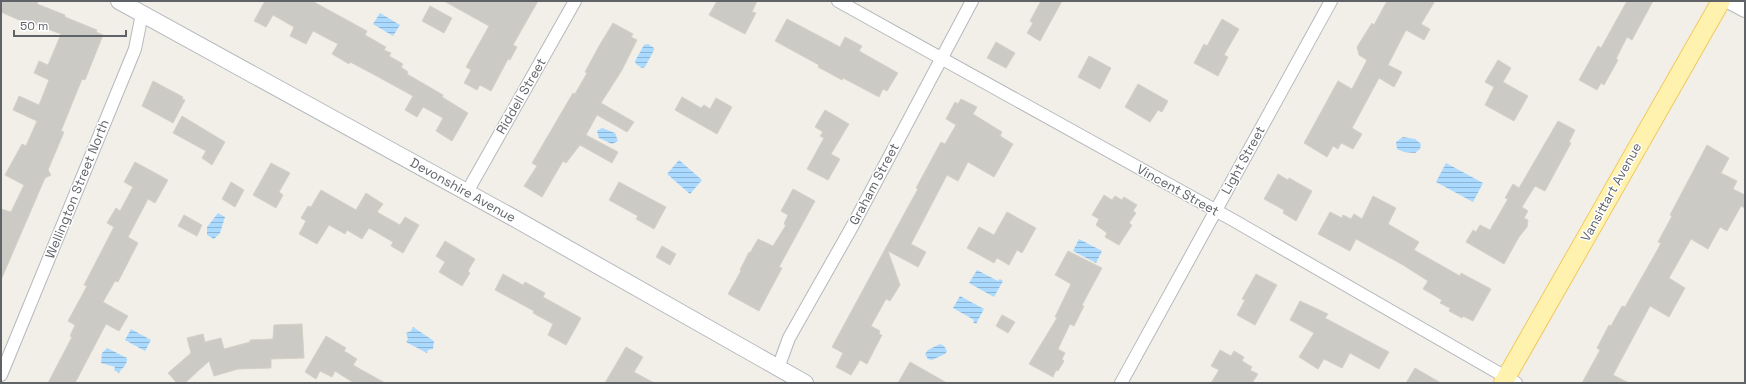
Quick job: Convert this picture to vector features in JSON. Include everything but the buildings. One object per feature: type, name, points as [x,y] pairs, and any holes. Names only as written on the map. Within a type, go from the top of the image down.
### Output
[{"type":"main road","name":"Devonshire Avenue","points":[[120,1],[143,7],[466,192],[805,383]]},
{"type":"main road","name":"Vansittart Avenue","points":[[1508,381],[1720,1]]},
{"type":"main road","points":[[1730,1],[1745,9]]},
{"type":"street","name":"Riddell Street","points":[[466,192],[575,1]]},
{"type":"street","name":"Vincent Street","points":[[838,1],[1215,210],[1508,381]]},
{"type":"street","name":"Graham Street","points":[[778,368],[789,338],[853,225],[940,58],[972,1]]},
{"type":"street","name":"Light Street","points":[[1121,383],[1331,1]]},
{"type":"street","name":"Wellington Street North","points":[[1,375],[135,49],[143,7]]},
{"type":"water","points":[[380,13],[400,25],[393,36],[373,24]]},
{"type":"water","points":[[648,44],[654,48],[654,50],[645,67],[642,68],[636,64],[635,61],[644,45]]},
{"type":"water","points":[[602,128],[615,133],[618,141],[612,144],[599,138],[597,131]]},
{"type":"water","points":[[1403,137],[1415,139],[1421,144],[1420,149],[1415,153],[1404,152],[1397,149],[1396,142]]},
{"type":"water","points":[[679,160],[702,180],[690,194],[667,174]]},
{"type":"water","points":[[1446,163],[1483,183],[1473,202],[1436,182]]},
{"type":"water","points":[[218,213],[225,217],[220,233],[214,239],[207,235],[207,227]]},
{"type":"water","points":[[1079,239],[1102,251],[1096,263],[1073,251]]},
{"type":"water","points":[[977,270],[998,281],[1000,279],[1003,281],[994,297],[969,283]]},
{"type":"water","points":[[960,296],[984,309],[976,324],[973,322],[974,320],[953,308]]},
{"type":"water","points":[[413,327],[434,341],[433,349],[428,350],[427,353],[406,342],[408,339],[406,333],[411,331]]},
{"type":"water","points":[[131,329],[151,340],[145,351],[125,340]]},
{"type":"water","points":[[940,344],[944,346],[947,351],[945,354],[932,360],[928,359],[925,354],[928,350]]},
{"type":"water","points":[[107,348],[127,358],[125,365],[119,373],[114,370],[115,367],[101,363],[102,353]]}]
